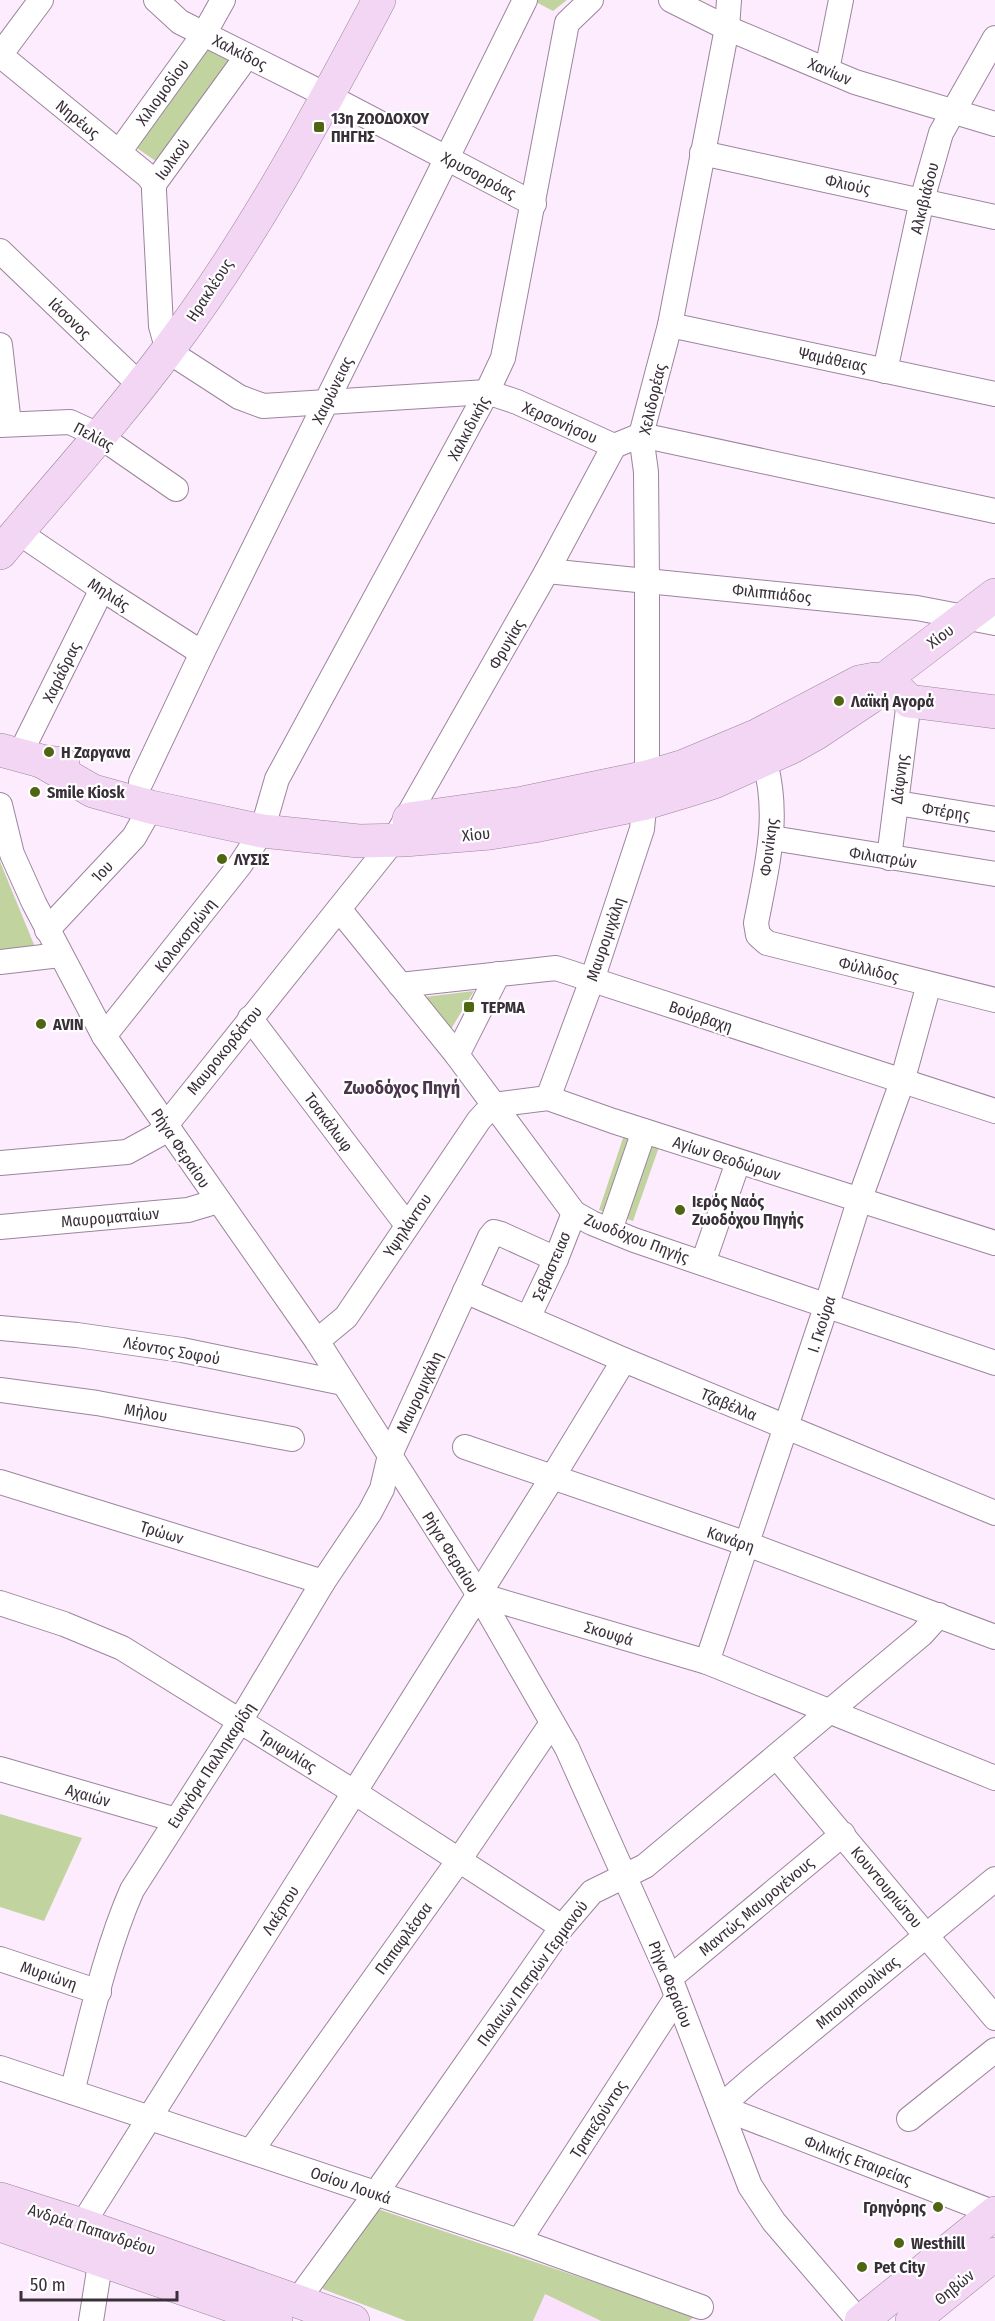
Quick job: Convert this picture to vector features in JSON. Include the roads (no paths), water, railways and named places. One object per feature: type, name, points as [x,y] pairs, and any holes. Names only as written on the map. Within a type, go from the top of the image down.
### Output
[{"type":"street","points":[[0,55],[41,0]]},
{"type":"street","name":"Χαλκίδος","points":[[156,0],[180,22],[328,96]]},
{"type":"street","name":"Χιλιομοδίου","points":[[118,153],[204,34],[223,0]]},
{"type":"street","name":"Ηρακλέους","points":[[9,542],[168,351],[200,305],[276,186],[328,96],[379,0]]},
{"type":"street","name":"Χαιρώνειας","points":[[146,794],[202,653],[525,0]]},
{"type":"street","name":"Χαλκιδικής","points":[[265,820],[277,779],[487,392],[503,358],[567,23],[591,0]]},
{"type":"street","name":"Χανίων","points":[[671,0],[727,28],[855,82],[995,124]]},
{"type":"street","points":[[727,28],[729,0]]},
{"type":"street","points":[[827,70],[841,0]]},
{"type":"street","name":"Χελιδορέας","points":[[647,790],[646,472],[641,435],[670,325],[727,28]]},
{"type":"street","name":"Αλκιβιάδου","points":[[885,371],[922,200],[941,133],[995,38]]},
{"type":"street","name":"Νηρέως","points":[[0,55],[148,176],[154,184]]},
{"type":"street","name":"Ιωλκού","points":[[168,351],[161,326],[154,184],[247,56]]},
{"type":"street","name":"Χρυσορρόας","points":[[328,96],[534,204]]},
{"type":"street","name":"Φλιούς","points":[[702,153],[995,217]]},
{"type":"street","name":"Ιάσονος","points":[[0,251],[140,385]]},
{"type":"street","name":"Ψαμάθειας","points":[[670,325],[995,394]]},
{"type":"street","points":[[0,345],[4,424]]},
{"type":"street","name":"Χερσονήσου","points":[[168,351],[239,397],[263,406],[487,392],[517,402],[614,446],[641,435]]},
{"type":"street","name":"Πελίας","points":[[4,424],[70,422],[98,435],[176,489]]},
{"type":"street","points":[[641,435],[995,511]]},
{"type":"street","name":"Φρυγίας","points":[[400,830],[547,571],[614,446]]},
{"type":"street","name":"Μηλιάς","points":[[9,542],[102,589],[202,653]]},
{"type":"street","name":"Φιλιππιάδος","points":[[547,571],[917,608],[979,620]]},
{"type":"street","name":"Χαράδρας","points":[[20,756],[102,589]]},
{"type":"street","name":"Χίου","points":[[20,756],[100,770],[146,794],[265,820],[353,818],[400,830],[523,803],[647,790],[708,758],[761,748],[859,682],[885,678],[979,620],[995,595]]},
{"type":"street","points":[[885,678],[909,701],[995,712]]},
{"type":"street","name":"Δάφνης","points":[[889,858],[909,701]]},
{"type":"street","name":"Φοινίκης","points":[[756,923],[772,838],[773,802],[761,748]]},
{"type":"street","name":"Μαυρομιχάλη","points":[[548,1098],[592,980],[642,829],[647,790]]},
{"type":"street","name":"Ίου","points":[[47,930],[134,837],[146,794]]},
{"type":"street","name":"Φτέρης","points":[[897,803],[995,819]]},
{"type":"street","name":"Ρήγα Φεραίου","points":[[0,805],[12,854],[47,930],[105,1036],[317,1341],[479,1594],[567,1748],[674,1988],[750,2186],[774,2222],[860,2321]]},
{"type":"street","name":"Κολοκοτρώνη","points":[[105,1036],[240,865],[265,820]]},
{"type":"street","name":"Μαυροκορδάτου","points":[[0,1163],[127,1152],[158,1134],[400,830]]},
{"type":"street","name":"Φιλιατρών","points":[[772,838],[995,874]]},
{"type":"street","name":"Ζωοδόχου Πηγής","points":[[339,909],[457,1055],[574,1213],[610,1230],[995,1363]]},
{"type":"street","name":"Φύλλιδος","points":[[756,923],[758,935],[767,943],[995,1000]]},
{"type":"street","points":[[0,962],[60,955]]},
{"type":"street","name":"Βούρβαχη","points":[[400,985],[556,968],[995,1111]]},
{"type":"street","points":[[457,1055],[498,974]]},
{"type":"street","name":"Ι. Γκούρα","points":[[706,1662],[827,1304],[859,1201],[902,1082],[929,984]]},
{"type":"street","name":"Τσακάλωφ","points":[[250,1018],[407,1225]]},
{"type":"street","name":"Αγίων Θεοδώρων","points":[[493,1105],[548,1098],[738,1162],[995,1243]]},
{"type":"street","name":"Υψηλάντου","points":[[317,1341],[346,1317],[479,1120],[493,1105]]},
{"type":"street","points":[[610,1230],[644,1131]]},
{"type":"street","points":[[703,1263],[738,1162]]},
{"type":"street","name":"Μαυροματαίων","points":[[0,1227],[188,1210],[218,1201]]},
{"type":"street","name":"Σεβαστειασ","points":[[528,1318],[556,1259],[574,1213]]},
{"type":"street","name":"Μαυρομιχάλη","points":[[390,1455],[494,1232],[556,1259]]},
{"type":"street","name":"Τζαβέλλα","points":[[465,1291],[624,1360],[995,1513]]},
{"type":"street","name":"Λέοντος Σοφού","points":[[0,1328],[77,1335],[182,1350],[343,1383]]},
{"type":"street","points":[[479,1594],[624,1360]]},
{"type":"street","name":"Μήλου","points":[[0,1390],[97,1403],[292,1439]]},
{"type":"street","name":"Κανάρη","points":[[465,1447],[747,1544],[995,1637]]},
{"type":"street","name":"Ευαγόρα Παλληκαρίδη","points":[[72,2092],[99,1992],[124,1908],[132,1890],[240,1721],[323,1582],[378,1497],[390,1455]]},
{"type":"street","name":"Τρώων","points":[[0,1482],[323,1582]]},
{"type":"street","name":"Σκουφά","points":[[479,1594],[706,1662],[831,1710],[995,1778]]},
{"type":"street","name":"Λαέρτου","points":[[82,2225],[479,1594]]},
{"type":"street","name":"Τριφυλίας","points":[[0,1603],[64,1624],[122,1648],[354,1792],[562,1927]]},
{"type":"street","name":"Παλαιών Πατρών Γερμανού","points":[[286,2311],[376,2193],[562,1927],[592,1892],[645,1866],[922,1634],[939,1615]]},
{"type":"street","name":"Παπαφλέσσα","points":[[251,2151],[459,1860],[552,1724]]},
{"type":"street","name":"Κουντουριώτου","points":[[777,1756],[995,2018]]},
{"type":"street","name":"Αχαιών","points":[[0,1769],[176,1820]]},
{"type":"street","name":"Μαντώς Μαυρογένους","points":[[674,1988],[843,1834]]},
{"type":"street","name":"Μπουμπουλίνας","points":[[720,2107],[995,1879]]},
{"type":"street","name":"Μυριώνη","points":[[0,1959],[99,1992]]},
{"type":"street","name":"Τραπεζούντος","points":[[519,2241],[674,1988]]},
{"type":"street","points":[[909,2119],[995,2050]]},
{"type":"street","name":"Οσίου Λουκά","points":[[0,2068],[519,2241],[701,2307]]},
{"type":"street","name":"Φιλικής Εταιρείας","points":[[720,2107],[995,2213]]},
{"type":"street","name":"Ανδρέα Παπανδρέου","points":[[0,2199],[82,2225],[286,2311]]},
{"type":"street","name":"Θηβών","points":[[860,2321],[995,2213]]},
{"type":"street","name":"Ανδρέα Παπανδρέου","points":[[0,2224],[101,2259],[286,2311],[353,2321]]},
{"type":"street","name":"Θηβών","points":[[920,2319],[995,2254]]},
{"type":"street","points":[[91,2321],[101,2259]]},
{"type":"place","name":"13η ΖΩΟΔΟΧΟΥ ΠΗΓΗΣ","points":[[319,127]]},
{"type":"place","name":"Λαϊκή Αγορά","points":[[839,701]]},
{"type":"place","name":"Η Ζαργανα","points":[[49,752]]},
{"type":"place","name":"Smile Kiosk","points":[[35,792]]},
{"type":"place","name":"ΛΥΣΙΣ","points":[[222,859]]},
{"type":"place","name":"ΤΕΡΜΑ","points":[[469,1007]]},
{"type":"place","name":"AVIN","points":[[41,1024]]},
{"type":"place","name":"Ιερός Ναός Ζωοδόχου Πηγής","points":[[680,1210]]},
{"type":"place","name":"Γρηγόρης","points":[[938,2207]]},
{"type":"place","name":"Westhill","points":[[899,2243]]},
{"type":"place","name":"Pet City","points":[[862,2267]]},
{"type":"district","name":"Ζωοδόχος Πηγή","points":[[402,1088]]}]
